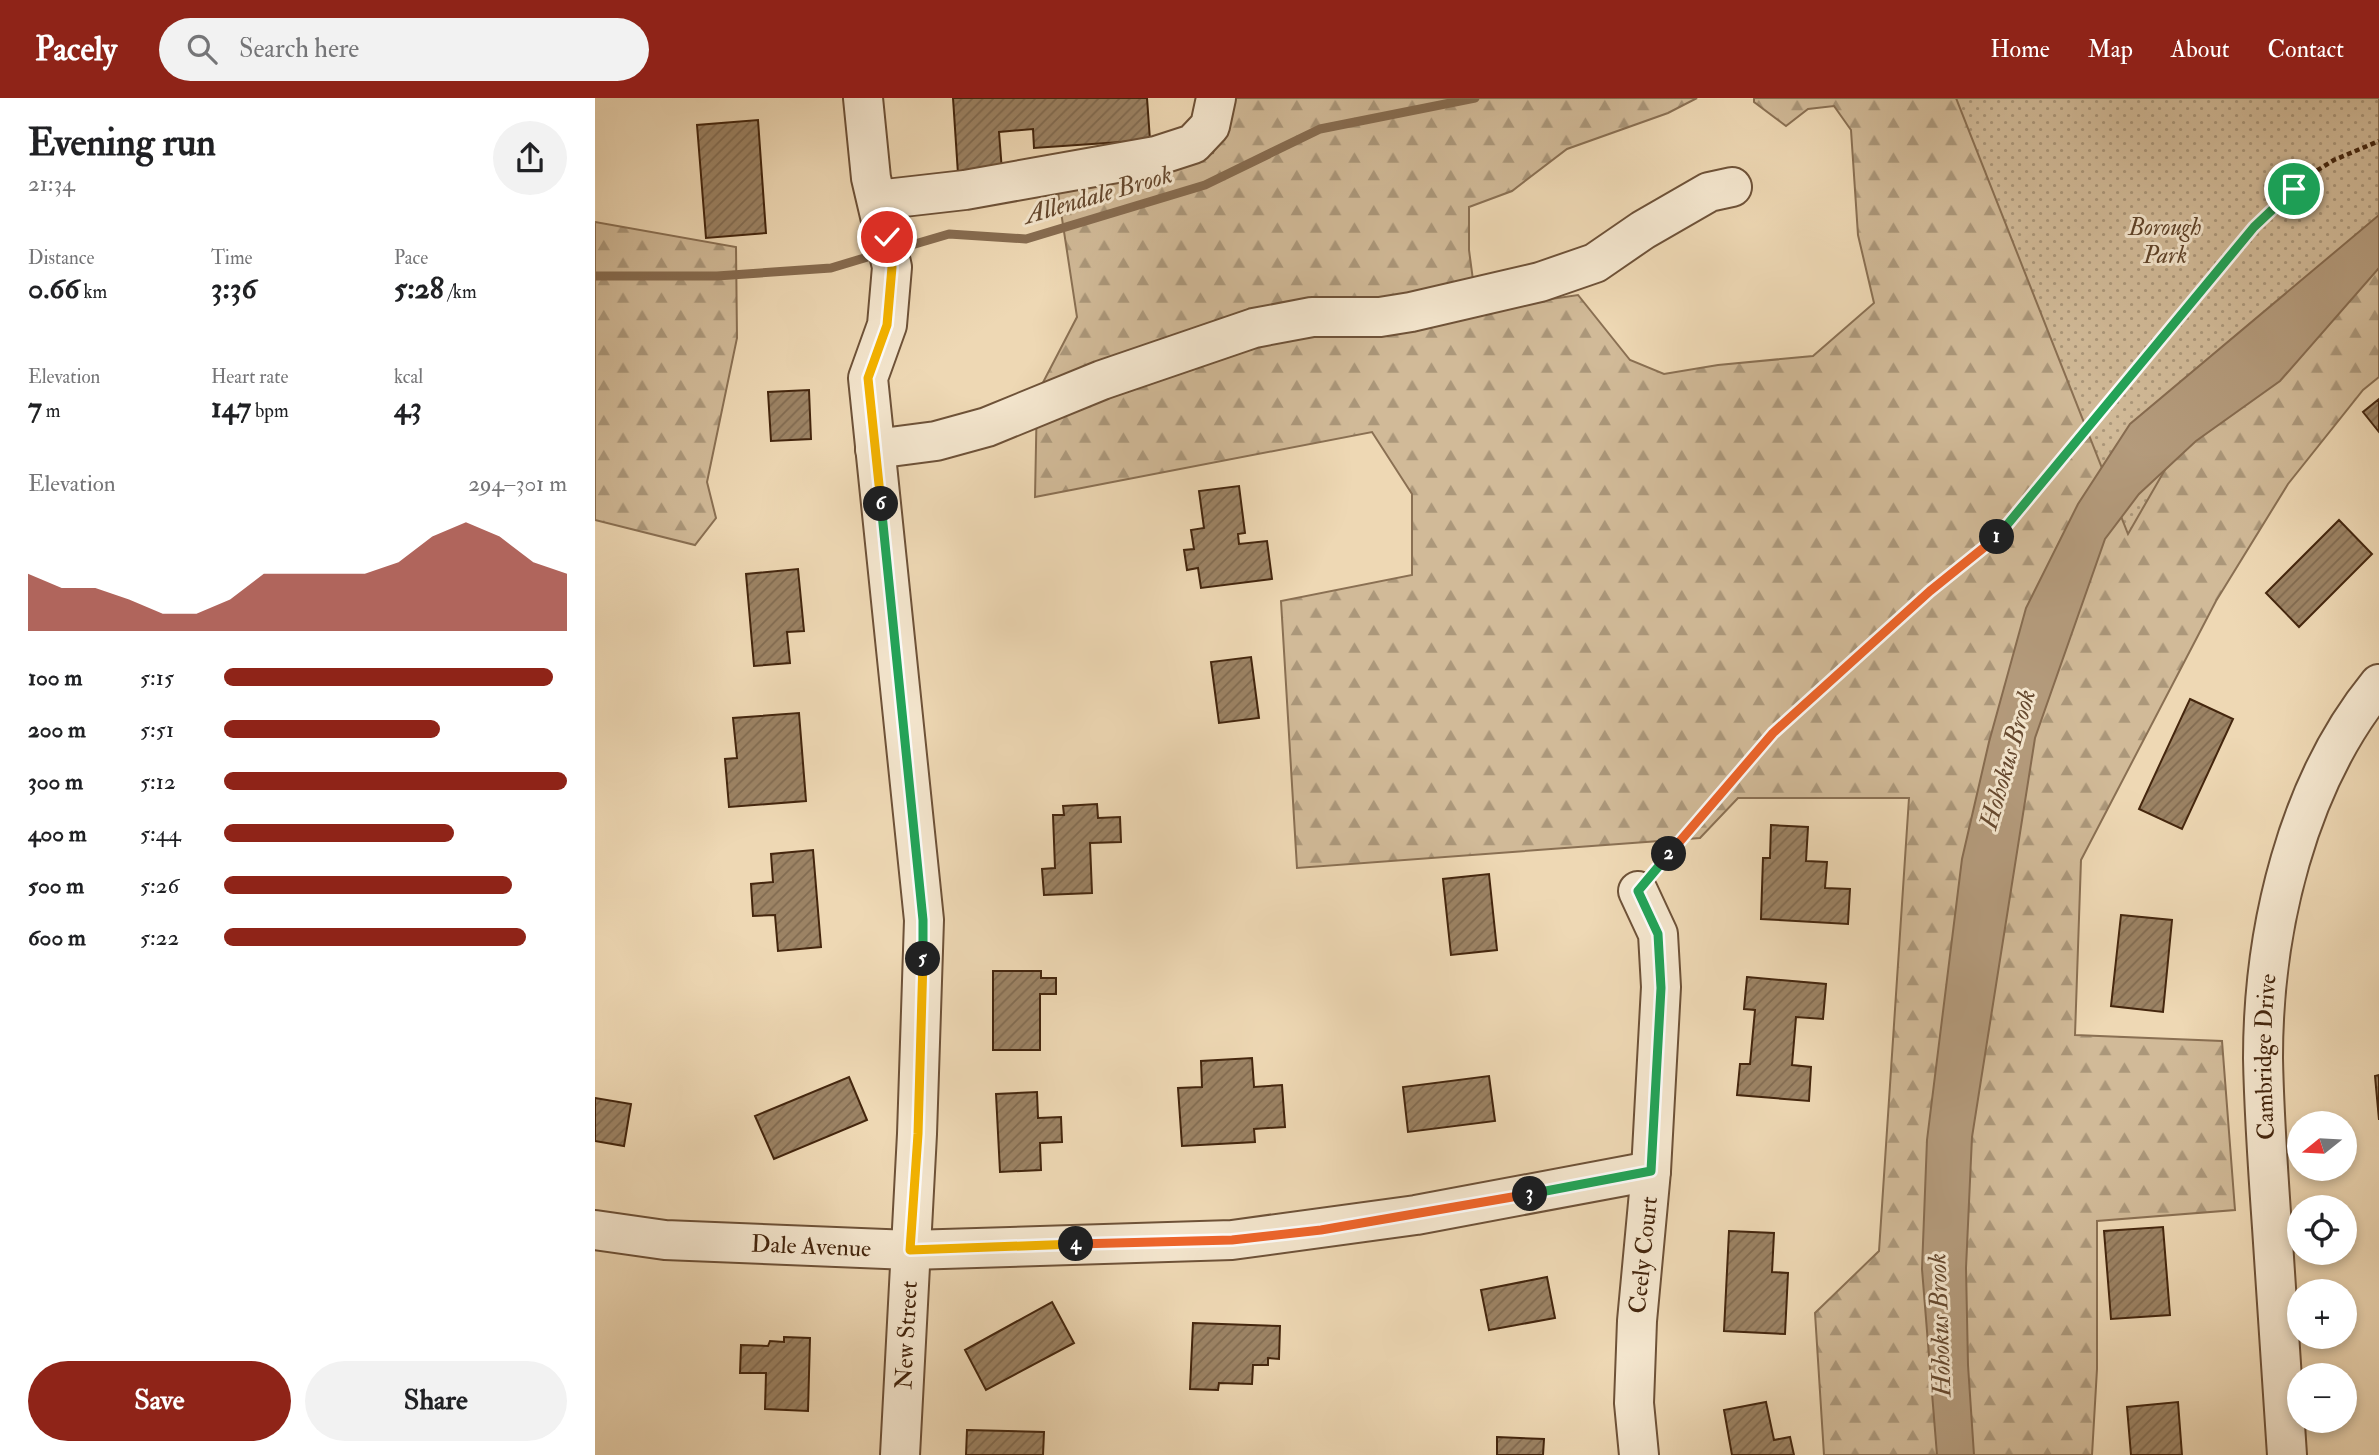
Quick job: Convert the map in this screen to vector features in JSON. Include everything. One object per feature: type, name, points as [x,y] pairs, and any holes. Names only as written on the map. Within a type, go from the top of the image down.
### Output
[{"type":"street","points":[[863,98],[877,200],[965,190],[1156,156],[1193,144],[1210,126],[1216,98]]},
{"type":"street","points":[[875,449],[936,441],[987,427],[1102,380],[1255,328],[1312,317],[1380,317],[1411,312],[1540,282],[1595,263],[1643,230],[1700,197],[1732,187]]},
{"type":"street","name":"New Street","points":[[877,200],[889,247],[887,325],[868,378],[923,920],[918,1134],[900,1455]]},
{"type":"street","name":"Cambridge Drive","points":[[2287,1455],[2265,1124],[2263,1055],[2268,978],[2281,901],[2306,816],[2323,773],[2349,724],[2379,684]]},
{"type":"street","name":"Ceely Court","points":[[1638,891],[1658,934],[1661,988],[1651,1171],[1637,1321],[1634,1404],[1639,1455]]},
{"type":"street","name":"Dale Avenue","points":[[595,1230],[679,1241],[910,1250],[1232,1240],[1402,1217],[1651,1171]]},
{"type":"path","points":[[1638,891],[1773,733],[1930,591],[1996,539],[2254,227],[2313,173],[2334,160],[2379,141]]},
{"type":"green space","points":[[1233,98],[1697,98],[1668,113],[1567,149],[1512,191],[1469,207],[1469,250],[1477,310],[1578,295],[1630,360],[1664,374],[1718,365],[1813,356],[1874,303],[1858,235],[1851,130],[1834,106],[1808,109],[1786,126],[1754,102],[1754,98],[2379,98],[2379,377],[2363,390],[2288,484],[2216,601],[2081,860],[2075,1035],[2222,1041],[2235,1210],[2097,1221],[2097,1369],[2092,1455],[1824,1455],[1815,1313],[1879,1251],[1909,798],[1738,798],[1700,838],[1297,868],[1281,601],[1412,575],[1412,494],[1372,432],[1035,497],[1037,394],[1077,317],[1056,179],[1213,153]]},
{"type":"green space","name":"Borough Park","points":[[1956,98],[2379,98],[2379,231],[2197,414],[2128,534]]},
{"type":"green space","points":[[595,222],[736,247],[737,338],[707,482],[716,518],[695,545],[595,520]]},
{"type":"water","name":"Hohokus Brook","points":[[2379,215],[2379,268],[2280,381],[2196,441],[2139,494],[2105,539],[2035,738],[1972,1137],[1966,1268],[1968,1365],[1974,1455],[1937,1455],[1922,1269],[1927,1140],[1962,859],[1989,742],[2026,608],[2078,504],[2130,424]]},
{"type":"building","points":[[953,98],[1147,98],[1150,140],[1034,148],[1033,129],[999,132],[1002,171],[958,174]]},
{"type":"building","points":[[758,120],[766,233],[706,238],[697,125]]},
{"type":"building","points":[[809,390],[811,439],[771,441],[768,392]]},
{"type":"building","points":[[2379,399],[2379,432],[2363,412]]},
{"type":"building","points":[[1239,486],[1245,533],[1238,534],[1239,544],[1267,541],[1272,579],[1201,588],[1198,568],[1187,570],[1184,550],[1194,549],[1191,530],[1204,528],[1199,491]]},
{"type":"building","points":[[2339,520],[2372,554],[2299,627],[2266,593]]},
{"type":"building","points":[[798,569],[804,631],[787,632],[790,663],[754,666],[746,574]]},
{"type":"building","points":[[1251,657],[1259,718],[1219,723],[1211,662]]},
{"type":"building","points":[[2190,699],[2233,719],[2182,829],[2139,809]]},
{"type":"building","points":[[799,713],[806,801],[729,807],[725,759],[737,758],[733,718]]},
{"type":"building","points":[[1097,804],[1098,818],[1120,817],[1121,842],[1090,843],[1092,893],[1044,895],[1042,869],[1055,868],[1053,815],[1064,815],[1063,806]]},
{"type":"building","points":[[1771,825],[1808,827],[1806,861],[1827,862],[1825,888],[1850,889],[1848,924],[1761,919],[1763,858],[1770,858]]},
{"type":"building","points":[[813,850],[821,947],[778,951],[775,915],[753,916],[751,884],[773,882],[771,854]]},
{"type":"building","points":[[1489,874],[1497,950],[1451,955],[1443,879]]},
{"type":"building","points":[[2121,915],[2172,920],[2163,1012],[2111,1006]]},
{"type":"building","points":[[993,971],[1041,971],[1041,978],[1056,978],[1056,994],[1040,994],[1040,1050],[993,1050]]},
{"type":"building","points":[[1747,977],[1826,984],[1823,1019],[1796,1017],[1792,1065],[1811,1067],[1809,1101],[1737,1095],[1740,1064],[1750,1064],[1755,1010],[1744,1009]]},
{"type":"building","points":[[1252,1058],[1254,1087],[1282,1085],[1285,1127],[1254,1129],[1255,1142],[1182,1146],[1178,1088],[1202,1087],[1201,1061]]},
{"type":"building","points":[[2379,1075],[2379,1120],[2375,1076]]},
{"type":"building","points":[[1489,1076],[1495,1121],[1408,1132],[1403,1087]]},
{"type":"building","points":[[849,1077],[867,1120],[774,1159],[755,1116]]},
{"type":"building","points":[[1037,1092],[1038,1118],[1061,1117],[1062,1142],[1040,1143],[1041,1170],[1000,1172],[996,1094]]},
{"type":"building","points":[[595,1098],[631,1104],[624,1146],[595,1141]]},
{"type":"building","points":[[2163,1227],[2170,1315],[2111,1319],[2104,1231]]},
{"type":"building","points":[[1729,1231],[1774,1233],[1772,1272],[1788,1273],[1785,1334],[1724,1331]]},
{"type":"building","points":[[1547,1277],[1555,1318],[1489,1330],[1481,1290]]},
{"type":"building","points":[[1052,1302],[1074,1343],[986,1390],[965,1350]]},
{"type":"building","points":[[1193,1323],[1280,1326],[1279,1359],[1268,1358],[1268,1365],[1253,1365],[1252,1384],[1219,1383],[1218,1390],[1190,1389]]},
{"type":"building","points":[[784,1337],[810,1338],[808,1411],[765,1409],[766,1373],[740,1373],[741,1345],[768,1346],[770,1341],[784,1342]]},
{"type":"building","points":[[1766,1402],[1774,1440],[1790,1437],[1794,1455],[1732,1455],[1724,1410]]},
{"type":"building","points":[[2178,1402],[2182,1455],[2131,1455],[2127,1407]]},
{"type":"building","points":[[967,1430],[1044,1432],[1043,1455],[966,1455]]},
{"type":"building","points":[[1497,1437],[1544,1439],[1543,1455],[1497,1455]]},
{"type":"waterway","name":"Allendale Brook","points":[[898,249],[949,234],[1026,239],[1205,185],[1320,129],[1475,98]]},
{"type":"waterway","name":"Allendale Brook","points":[[595,276],[717,276],[831,268],[881,253]]},
{"type":"route","points":[[887,237],[892,267],[887,325],[868,378],[904,754],[923,920],[918,1134],[910,1250],[1232,1240],[1416,1215],[1651,1171],[1661,988],[1658,934],[1638,891],[1773,733],[1930,591],[1996,539],[2254,227],[2294,189]]}]
